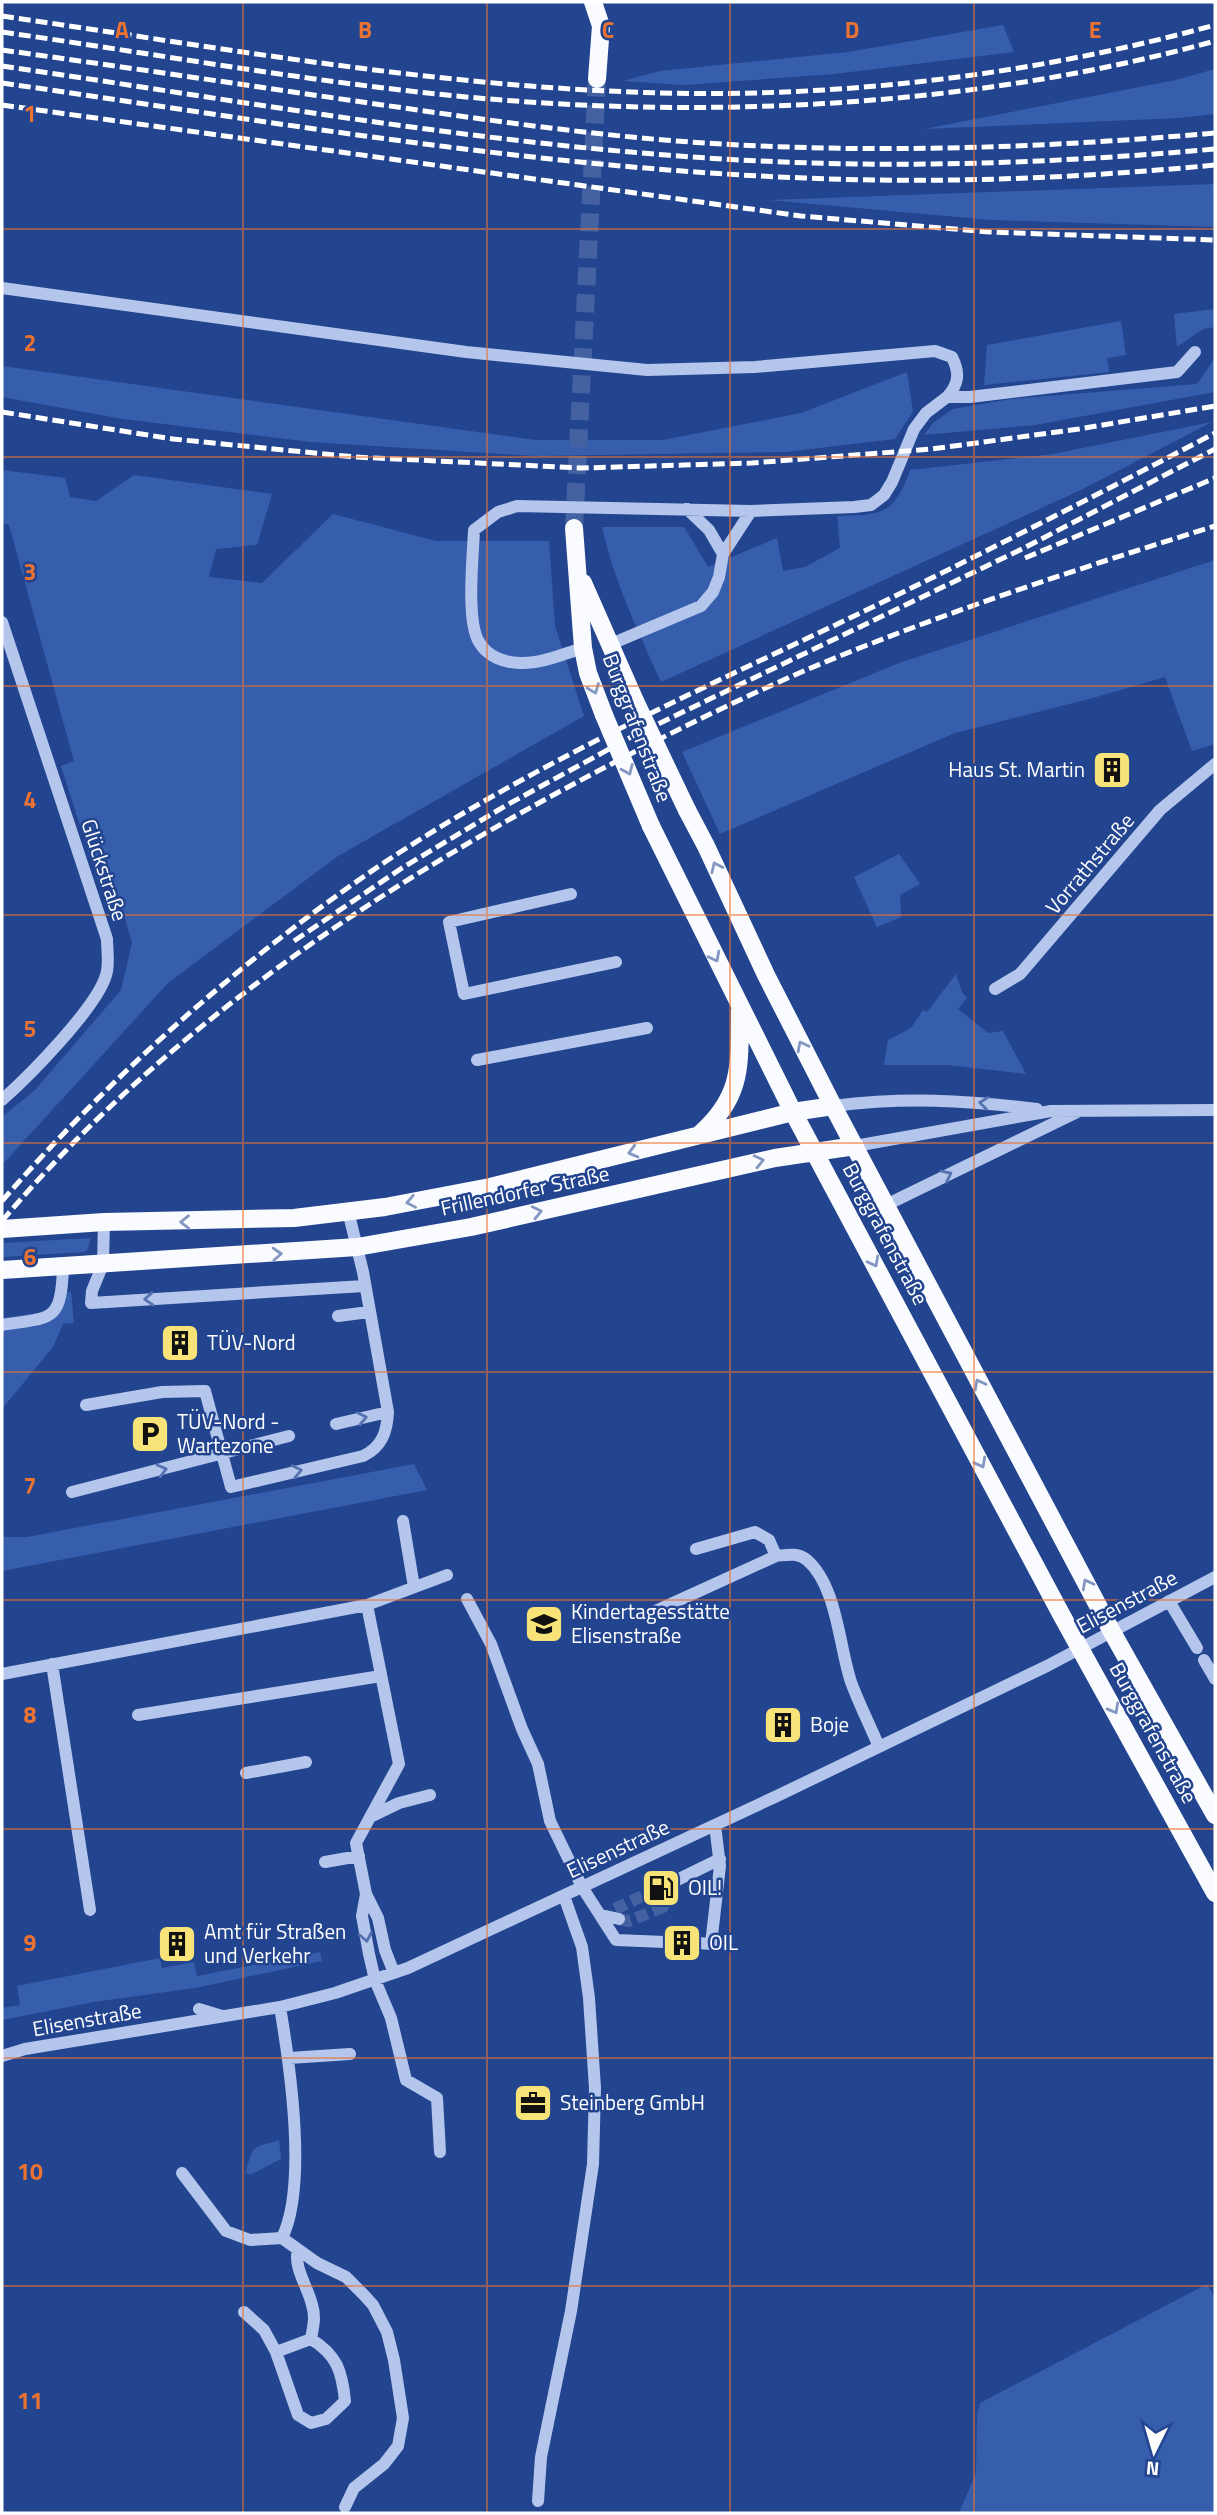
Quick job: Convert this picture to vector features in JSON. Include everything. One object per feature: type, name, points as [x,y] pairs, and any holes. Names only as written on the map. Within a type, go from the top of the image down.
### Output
[{"type":"main road","points":[[596,3],[601,26],[597,79]]},
{"type":"main road","name":"Burggrafenstraße","points":[[574,528],[583,648],[588,673],[651,826],[814,1152],[1080,1649],[1215,1893]]},
{"type":"main road","name":"Burggrafenstraße","points":[[579,573],[635,701],[712,857],[765,975],[1112,1632],[1215,1815]]},
{"type":"main road","points":[[699,1134],[725,1107],[734,1088],[739,1067],[740,1007]]},
{"type":"main road","name":"Frillendorfer Straße","points":[[2,1229],[104,1222],[294,1218],[384,1207],[489,1187],[793,1112],[833,1107]]},
{"type":"main road","name":"Frillendorfer Straße","points":[[2,1270],[357,1248],[471,1227],[766,1160],[855,1146]]},
{"type":"street","points":[[2,288],[466,352],[647,370],[755,367],[935,351],[952,357],[958,369],[956,387],[926,413],[914,429],[892,482],[884,495],[871,505],[751,511],[517,506],[498,512],[474,530],[472,619],[478,642],[495,658],[518,664],[535,662],[583,648]]},
{"type":"street","points":[[947,397],[970,397],[1177,372],[1195,352]]},
{"type":"street","points":[[687,509],[709,530],[723,554]]},
{"type":"street","points":[[611,644],[701,606],[713,592],[719,578],[723,554],[751,511]]},
{"type":"street","name":"Glückstraße","points":[[2,622],[107,939],[107,972],[96,999],[27,1078],[2,1100]]},
{"type":"street","name":"Vorrathstraße","points":[[995,989],[1020,974],[1160,810],[1215,764]]},
{"type":"street","points":[[571,894],[449,922],[464,994],[616,962]]},
{"type":"street","points":[[477,1060],[646,1028]]},
{"type":"street","name":"Frillendorfer Straße","points":[[833,1107],[883,1100],[934,1100],[968,1101],[1051,1111]]},
{"type":"street","name":"Frillendorfer Straße","points":[[886,1205],[1081,1110]]},
{"type":"street","name":"Frillendorfer Straße","points":[[855,1146],[1051,1111],[1215,1110]]},
{"type":"street","points":[[86,1405],[118,1406],[205,1391],[231,1486],[363,1456],[375,1450],[387,1428],[388,1412],[348,1211]]},
{"type":"street","points":[[104,1222],[103,1264],[92,1291],[91,1303],[364,1286]]},
{"type":"street","points":[[2,1325],[46,1317],[55,1309],[61,1300],[62,1267]]},
{"type":"street","points":[[338,1317],[369,1312]]},
{"type":"street","points":[[336,1424],[388,1412]]},
{"type":"street","points":[[72,1492],[186,1459],[222,1454],[289,1437]]},
{"type":"street","points":[[403,1521],[414,1587]]},
{"type":"street","points":[[696,1549],[755,1532],[769,1540],[776,1556]]},
{"type":"street","points":[[651,1613],[776,1556],[796,1554],[807,1560],[819,1576],[831,1601],[851,1681],[879,1746]]},
{"type":"street","points":[[2,1674],[367,1605],[447,1575]]},
{"type":"street","name":"Elisenstraße","points":[[2,2056],[25,2049],[280,2007],[394,1973],[564,1896],[879,1746],[1080,1649],[1215,1577]]},
{"type":"street","points":[[467,1599],[491,1644],[522,1729],[538,1764],[550,1821],[582,1887],[616,1940],[666,1942]]},
{"type":"street","points":[[1169,1601],[1197,1648]]},
{"type":"street","points":[[367,1605],[399,1764],[356,1843],[366,1894],[378,1918],[385,1950],[394,1973]]},
{"type":"street","points":[[1204,1660],[1215,1678]]},
{"type":"street","points":[[52,1664],[90,1910]]},
{"type":"street","points":[[138,1715],[381,1676]]},
{"type":"street","points":[[246,1773],[306,1762]]},
{"type":"street","points":[[370,1817],[399,1803],[430,1795]]},
{"type":"street","points":[[698,1944],[711,1944],[720,1859],[715,1825]]},
{"type":"street","points":[[325,1862],[359,1856]]},
{"type":"street","points":[[673,1882],[720,1859]]},
{"type":"street","points":[[366,1894],[362,1921],[375,1980],[391,2018],[406,2080],[437,2098],[440,2152]]},
{"type":"street","points":[[538,2501],[541,2457],[571,2311],[593,2164],[595,2088],[589,1998],[582,1947],[564,1896]]},
{"type":"street","points":[[601,1915],[617,1914]]},
{"type":"street","points":[[280,2007],[289,2058],[295,2193],[282,2238]]},
{"type":"street","points":[[199,2009],[225,2017]]},
{"type":"street","points":[[289,2058],[351,2054]]},
{"type":"street","points":[[182,2173],[226,2231],[250,2240],[282,2238],[317,2263],[346,2277],[373,2305],[387,2332],[403,2418],[398,2446],[384,2464],[354,2488],[345,2507]]},
{"type":"street","points":[[298,2250],[295,2258],[313,2305],[315,2320],[311,2339]]},
{"type":"street","points":[[244,2312],[264,2330],[276,2352],[298,2415],[310,2423],[326,2419],[345,2402],[342,2376],[328,2349],[311,2339]]},
{"type":"street","points":[[276,2352],[311,2339]]},
{"type":"shaded area","points":[[1003,25],[1014,52],[834,74],[684,85],[623,81],[660,71],[848,52]]},
{"type":"shaded area","points":[[1215,69],[1215,114],[924,129],[1176,80]]},
{"type":"shaded area","points":[[1215,184],[1215,227],[991,220],[769,200]]},
{"type":"shaded area","points":[[1215,309],[1215,327],[1203,329],[1177,347],[1174,314]]},
{"type":"shaded area","points":[[1121,321],[1126,355],[1107,358],[1109,372],[984,385],[987,345]]},
{"type":"shaded area","points":[[1215,358],[1215,392],[1035,425],[924,435],[933,423],[953,409],[1011,399],[1197,384]]},
{"type":"shaded area","points":[[2,366],[535,440],[663,440],[801,413],[907,372],[913,412],[895,439],[786,452],[536,456],[311,442],[123,419],[2,397]]},
{"type":"shaded area","points":[[1212,422],[1081,490],[661,682],[620,586],[602,527],[684,527],[708,567],[777,538],[783,571],[805,567],[840,548],[837,516],[876,513],[892,504],[910,470],[1053,454]]},
{"type":"shaded area","points":[[2,470],[65,478],[70,497],[96,501],[134,475],[272,494],[257,545],[216,549],[209,577],[262,583],[333,514],[436,541],[549,541],[555,626],[584,716],[338,856],[168,983],[2,1165],[2,1117],[35,1090],[121,990],[132,943],[116,887],[100,888],[61,766],[74,761],[9,525],[2,523]]},
{"type":"shaded area","points":[[1215,560],[1215,744],[1192,751],[1165,677],[955,733],[720,834],[682,752],[899,663]]},
{"type":"shaded area","points":[[899,854],[920,884],[900,895],[901,917],[877,927],[854,877]]},
{"type":"shaded area","points":[[956,974],[967,998],[958,1009],[988,1033],[1003,1031],[1026,1074],[947,1065],[884,1065],[888,1040],[911,1028],[923,1010],[927,1012]]},
{"type":"shaded area","points":[[91,1238],[85,1252],[2,1257],[2,1243]]},
{"type":"shaded area","points":[[71,1292],[74,1323],[63,1324],[53,1347],[2,1409],[2,1318],[46,1312],[58,1293]]},
{"type":"shaded area","points":[[414,1464],[427,1490],[2,1571],[2,1537],[27,1537]]},
{"type":"shaded area","points":[[320,1952],[322,1961],[195,1988],[94,2002],[2,2020],[2,2008],[20,2005],[17,1986],[160,1958],[162,1968],[194,1962],[197,1976]]},
{"type":"shaded area","points":[[279,2140],[281,2159],[250,2175],[246,2172],[256,2148]]},
{"type":"shaded area","points":[[1207,2284],[1215,2298],[1215,2511],[959,2513],[976,2473],[977,2415],[980,2403]]},
{"type":"tunnel","points":[[574,528],[597,79]]},
{"type":"tunnel","points":[[615,1909],[672,1882]]},
{"type":"tunnel","points":[[619,1919],[629,1921],[663,1907],[668,1884]]},
{"type":"tunnel","points":[[665,1942],[698,1943]]},
{"type":"railway","points":[[2,16],[237,51],[473,81],[552,88],[705,94],[852,88],[926,81],[1072,59],[1215,25]]},
{"type":"railway","points":[[2,32],[306,78],[428,93],[580,105],[671,107],[855,102],[947,93],[1127,63],[1215,41]]},
{"type":"railway","points":[[2,50],[506,122],[733,145],[940,148],[1078,143],[1215,133]]},
{"type":"railway","points":[[2,66],[405,126],[608,150],[709,158],[811,163],[963,163],[1064,160],[1215,149]]},
{"type":"railway","points":[[2,83],[502,154],[704,173],[856,180],[959,180],[1215,165]]},
{"type":"railway","points":[[2,105],[801,216],[989,232],[1215,240]]},
{"type":"railway","points":[[2,412],[173,439],[355,457],[581,468],[752,463],[932,449],[1079,429],[1215,406]]},
{"type":"railway","points":[[2,1201],[89,1108],[184,1018],[284,935],[336,896],[443,825],[616,731],[943,572],[1215,433]]},
{"type":"railway","points":[[294,941],[402,868],[505,806],[633,736],[1022,549],[1215,449]]},
{"type":"railway","points":[[1025,558],[1215,478]]},
{"type":"railway","points":[[2,1221],[61,1156],[124,1094],[190,1036],[259,981],[331,930],[480,836],[649,745],[806,670],[1009,593],[1215,526]]},
{"type":"place","name":"Haus St. Martin","points":[[1112,770]]},
{"type":"place","name":"TÜV-Nord","points":[[180,1343]]},
{"type":"place","name":"TÜV-Nord - Wartezone","points":[[150,1434]]},
{"type":"place","name":"Kindertagesstätte Elisenstraße","points":[[544,1624]]},
{"type":"place","name":"Boje","points":[[783,1725]]},
{"type":"place","name":"OIL!","points":[[661,1888]]},
{"type":"place","name":"OIL","points":[[682,1943]]},
{"type":"place","name":"Amt für Straßen und Verkehr","points":[[177,1944]]},
{"type":"place","name":"Steinberg GmbH","points":[[533,2103]]}]
